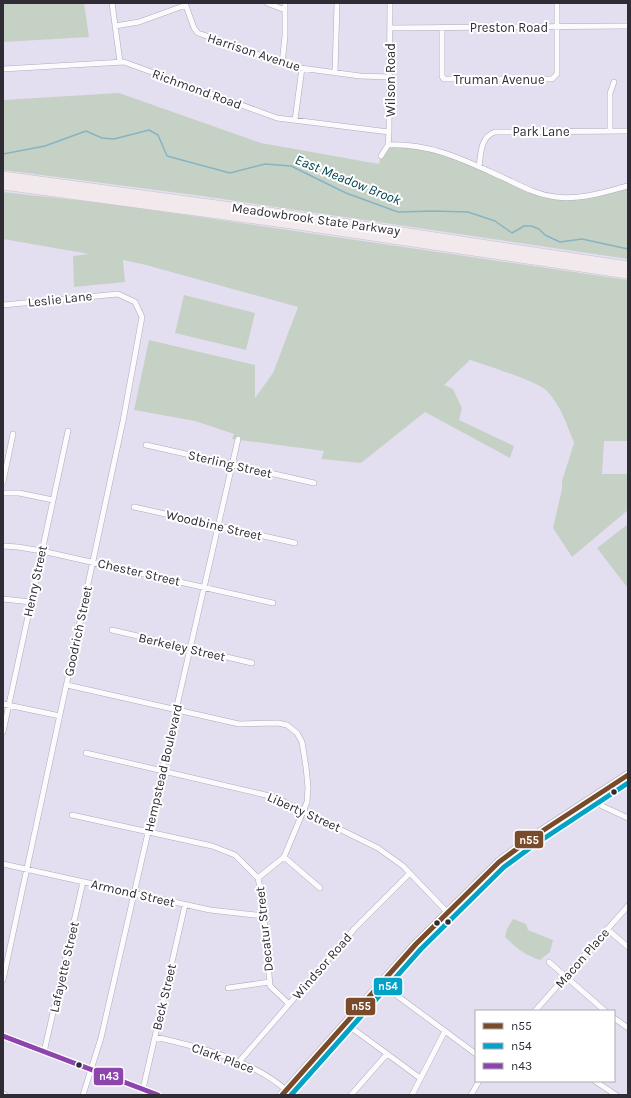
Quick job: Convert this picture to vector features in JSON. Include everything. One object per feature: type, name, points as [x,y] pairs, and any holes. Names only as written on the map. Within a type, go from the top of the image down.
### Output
[{"type":"highway","name":"Meadowbrook State Parkway","points":[[3,176],[255,210],[628,266]]},
{"type":"highway","name":"Meadowbrook State Parkway","points":[[3,185],[292,224],[628,274]]},
{"type":"main road","points":[[284,1093],[380,983],[509,853],[628,775]]},
{"type":"main road","points":[[3,1036],[158,1095]]},
{"type":"street","points":[[112,3],[120,62]]},
{"type":"street","points":[[267,3],[285,10]]},
{"type":"street","points":[[282,64],[285,40],[285,3]]},
{"type":"street","points":[[335,73],[337,3]]},
{"type":"street","name":"Wilson Road","points":[[381,156],[388,145],[389,132],[390,3]]},
{"type":"street","points":[[557,3],[557,27]]},
{"type":"street","points":[[115,26],[139,22],[185,4]]},
{"type":"street","name":"Harrison Avenue","points":[[185,4],[194,28],[202,35],[282,64],[335,73],[390,77]]},
{"type":"street","name":"Preston Road","points":[[390,28],[628,26]]},
{"type":"street","name":"Truman Avenue","points":[[442,28],[442,76],[444,79],[549,79],[557,74],[557,27]]},
{"type":"street","name":"Richmond Road","points":[[3,69],[120,62],[269,115],[295,120],[389,132]]},
{"type":"street","points":[[295,120],[302,68]]},
{"type":"street","points":[[610,131],[610,94],[614,82]]},
{"type":"street","name":"Park Lane","points":[[479,167],[483,142],[487,136],[495,132],[628,131]]},
{"type":"street","points":[[388,145],[410,144],[436,150],[530,190],[557,197],[590,196],[628,186]]},
{"type":"street","name":"Leslie Lane","points":[[3,305],[118,294]]},
{"type":"street","name":"Goodrich Street","points":[[3,980],[123,421],[142,317],[135,302],[118,294]]},
{"type":"street","name":"Henry Street","points":[[3,732],[6,704],[31,602],[68,431]]},
{"type":"street","points":[[3,482],[13,434]]},
{"type":"street","name":"Hempstead Boulevard","points":[[83,1095],[92,1070],[134,893],[238,439]]},
{"type":"street","name":"Sterling Street","points":[[146,445],[314,483]]},
{"type":"street","points":[[3,493],[19,493],[53,500]]},
{"type":"street","name":"Woodbine Street","points":[[134,507],[295,543]]},
{"type":"street","name":"Chester Street","points":[[3,546],[18,546],[42,551],[274,603]]},
{"type":"street","points":[[3,599],[31,602]]},
{"type":"street","name":"Berkeley Street","points":[[112,630],[252,663]]},
{"type":"street","points":[[67,685],[239,724],[278,723],[293,729],[302,742],[306,766],[308,787],[304,811],[284,856],[258,878]]},
{"type":"street","points":[[6,704],[60,716]]},
{"type":"street","name":"Liberty Street","points":[[86,753],[259,793],[304,811],[393,857],[448,913]]},
{"type":"street","points":[[591,799],[628,818]]},
{"type":"street","name":"Decatur Street","points":[[72,815],[228,852],[241,859],[258,878],[264,916],[269,982],[276,992],[289,1004]]},
{"type":"street","points":[[284,856],[320,888]]},
{"type":"street","name":"Armond Street","points":[[3,864],[210,910],[264,916]]},
{"type":"street","name":"Windsor Road","points":[[238,1063],[355,928],[409,874]]},
{"type":"street","name":"Lafayette Street","points":[[44,1052],[83,882]]},
{"type":"street","name":"Beck Street","points":[[143,1089],[185,905]]},
{"type":"street","name":"Macon Place","points":[[536,1010],[628,906]]},
{"type":"street","points":[[607,929],[628,947]]},
{"type":"street","points":[[549,962],[604,1010]]},
{"type":"street","points":[[228,988],[269,982]]},
{"type":"street","points":[[380,983],[475,1053]]},
{"type":"street","points":[[615,1019],[628,1028]]},
{"type":"street","points":[[345,1023],[420,1078]]},
{"type":"street","points":[[412,1095],[445,1031]]},
{"type":"street","name":"Clark Place","points":[[155,1037],[196,1047],[269,1076],[284,1093]]},
{"type":"street","points":[[351,1095],[387,1054]]},
{"type":"street","points":[[471,1095],[478,1082]]},
{"type":"street","points":[[596,1082],[616,1095]]},
{"type":"shaded area","points":[[3,3],[84,3],[89,37],[3,42]]},
{"type":"shaded area","points":[[119,93],[261,143],[379,164],[381,156],[388,145],[436,150],[530,190],[574,198],[628,186],[628,259],[202,196],[3,170],[3,100]]},
{"type":"shaded area","points":[[3,192],[111,204],[628,280],[628,441],[604,441],[602,474],[628,474],[628,510],[572,557],[553,528],[562,489],[562,481],[574,443],[560,409],[552,397],[542,387],[511,374],[470,360],[444,385],[453,389],[462,408],[459,420],[514,446],[510,458],[425,412],[361,463],[321,459],[324,451],[232,439],[234,434],[195,421],[134,410],[149,340],[255,365],[255,398],[273,373],[298,307],[123,260],[125,282],[74,287],[73,256],[89,254],[3,239]]},
{"type":"shaded area","points":[[184,295],[255,313],[246,350],[175,333]]},
{"type":"shaded area","points":[[628,524],[628,586],[627,587],[597,548]]},
{"type":"shaded area","points":[[513,919],[526,924],[528,930],[553,940],[550,952],[540,960],[521,951],[513,945],[505,937],[507,929]]},
{"type":"waterway","name":"East Meadow Brook","points":[[3,154],[45,146],[86,131],[102,138],[114,139],[149,130],[158,135],[167,156],[230,173],[265,164],[291,166],[346,193],[398,212],[468,212],[495,221],[512,233],[524,226],[531,226],[539,229],[545,235],[560,242],[582,239],[628,249]]},
{"type":"transit line","name":"n55","points":[[282,1095],[416,944],[499,862],[530,839],[628,775]]},
{"type":"transit line","name":"n54","points":[[291,1095],[421,949],[504,867],[534,845],[628,783]]},
{"type":"transit line","name":"n43","points":[[3,1036],[158,1095]]}]
